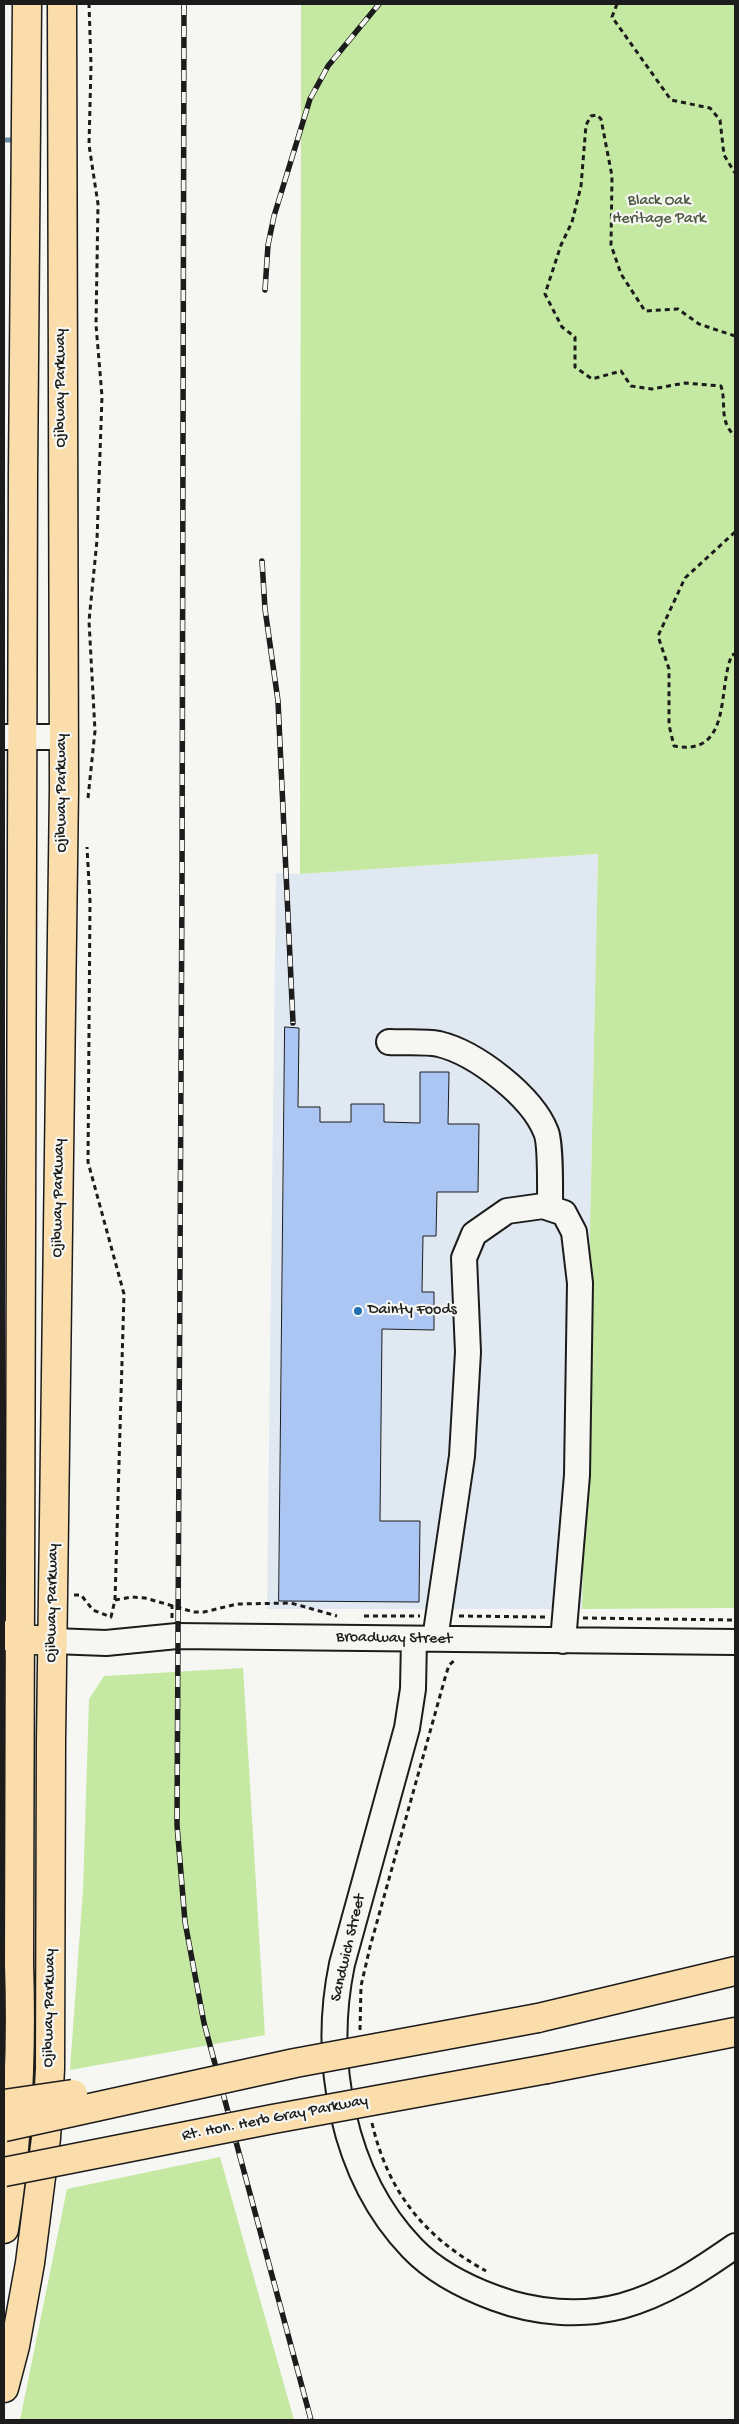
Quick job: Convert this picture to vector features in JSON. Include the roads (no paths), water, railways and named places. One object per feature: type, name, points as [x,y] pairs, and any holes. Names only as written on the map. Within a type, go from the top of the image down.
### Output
[{"type":"main road","name":"Ojibway Parkway","points":[[4,2229],[16,2132],[21,2017],[9,1639],[13,736],[27,4]]},
{"type":"main road","name":"Ojibway Parkway","points":[[4,2388],[15,2346],[28,2272],[46,2138],[51,1999],[53,1596],[64,789],[62,737],[62,4]]},
{"type":"main road","points":[[9,1639],[53,1641]]},
{"type":"main road","points":[[4,2127],[295,2064],[538,2018],[735,1971]]},
{"type":"main road","name":"Rt. Hon. Herb Gray Parkway","points":[[4,2172],[735,2032]]},
{"type":"main road","points":[[4,2104],[295,2064]]},
{"type":"main road","points":[[4,2188],[273,2119]]},
{"type":"street","points":[[13,736],[62,737]]},
{"type":"street","points":[[389,1042],[439,1044],[474,1060],[501,1077],[531,1106],[547,1133],[550,1208],[564,1212],[574,1232],[580,1284],[577,1475],[563,1641]]},
{"type":"street","name":"Sandwich Street","points":[[550,1208],[543,1206],[507,1212],[474,1234],[464,1258],[468,1352],[462,1456],[413,1689],[407,1728],[342,1964],[334,2022],[338,2081],[350,2138],[363,2174],[376,2202],[412,2249],[457,2282],[509,2303],[535,2309],[564,2312],[592,2311],[628,2304],[676,2285],[735,2246]]},
{"type":"street","name":"Broadway Street","points":[[53,1641],[106,1643],[177,1636],[735,1642]]},
{"type":"waterway","points":[[4,140],[11,140]]},
{"type":"railway","points":[[184,4],[177,1825],[185,1922],[204,2023],[311,2420]]},
{"type":"railway","points":[[265,290],[268,245],[274,216],[310,99],[328,66],[379,4]]},
{"type":"railway","points":[[262,561],[265,609],[278,701],[293,1023]]},
{"type":"place","name":"Dainty Foods","points":[[358,1311]]},
{"type":"park label","name":"Black Oak Heritage Park","points":[[659,211]]}]
